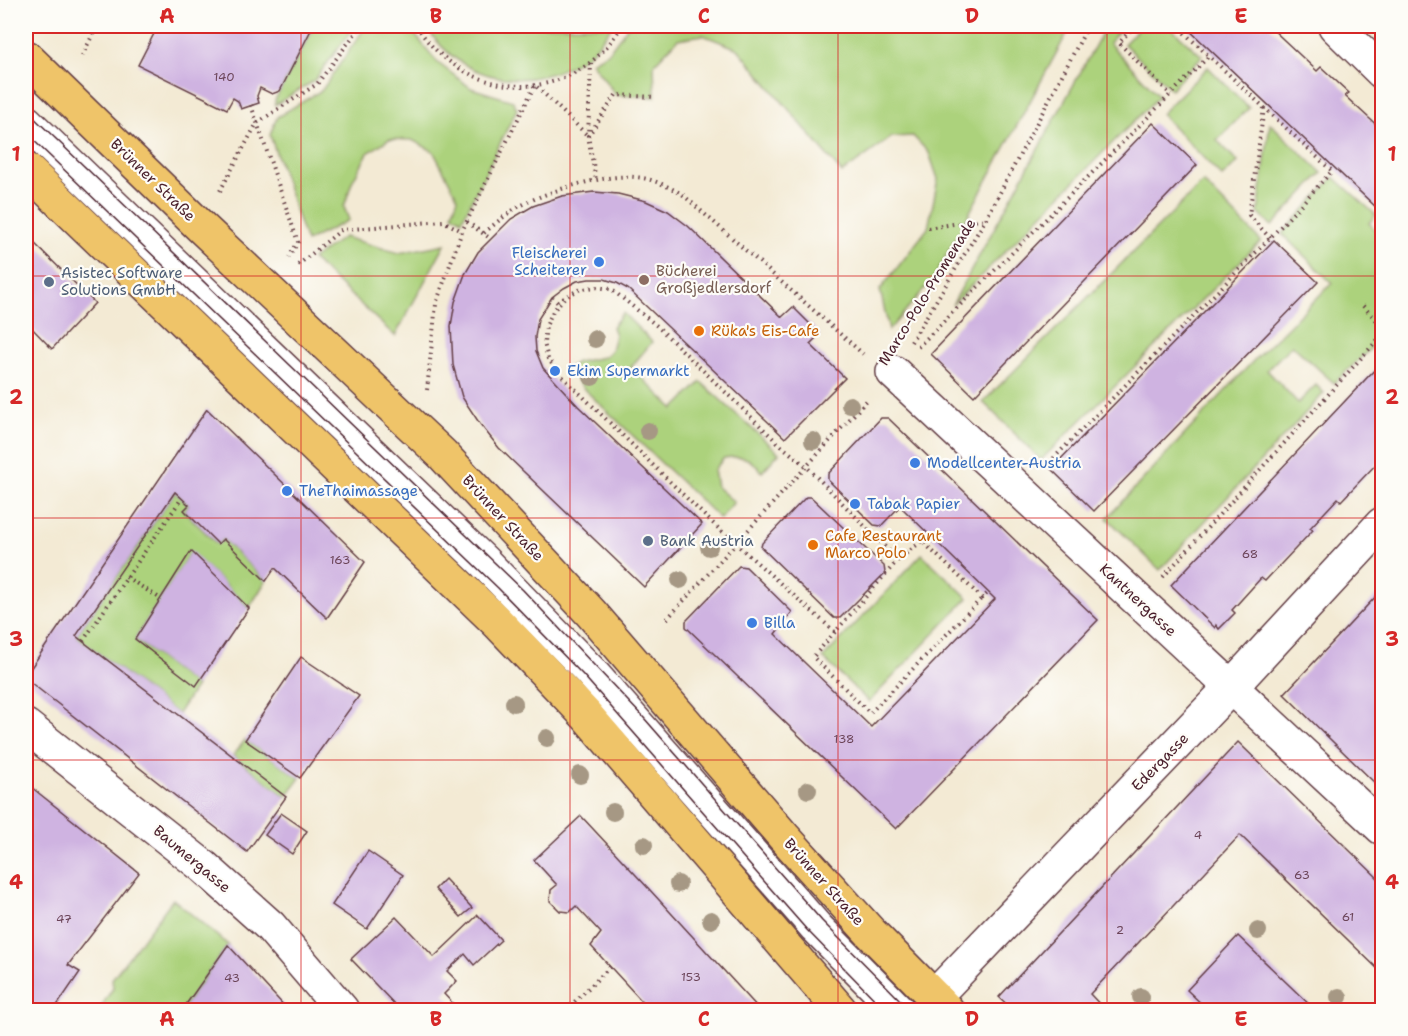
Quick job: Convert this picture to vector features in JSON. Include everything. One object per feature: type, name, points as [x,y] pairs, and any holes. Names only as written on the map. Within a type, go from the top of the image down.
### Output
[{"type":"main road","name":"Brünner Straße","points":[[26,57],[201,227],[410,421],[442,454],[591,613],[783,837],[940,1004]]},
{"type":"main road","points":[[26,169],[506,632],[586,716],[840,1011]]},
{"type":"street","points":[[1335,26],[1383,72]]},
{"type":"street","points":[[26,122],[450,529],[547,626],[680,772],[816,927],[898,1011]]},
{"type":"street","name":"Kantnergasse","points":[[893,372],[1383,828]]},
{"type":"street","name":"Edergasse","points":[[940,1004],[1383,524]]},
{"type":"street","name":"Baumergasse","points":[[26,726],[204,867],[270,926],[342,1011]]},
{"type":"path","points":[[82,56],[97,26]]},
{"type":"path","points":[[220,191],[257,123],[317,84],[361,26]]},
{"type":"path","points":[[417,26],[426,40],[450,63],[473,77],[503,85],[536,85],[565,76],[591,62],[608,46],[622,26]]},
{"type":"path","name":"Marco-Polo-Promenade","points":[[667,619],[893,372],[986,219],[1088,26]]},
{"type":"path","points":[[1134,26],[1119,43],[1171,95]]},
{"type":"path","points":[[1021,491],[1270,238],[1332,171],[1177,26]]},
{"type":"path","points":[[484,233],[524,203],[552,192],[596,180],[633,176],[659,182],[682,194],[864,355],[893,372],[1209,56]]},
{"type":"path","points":[[591,62],[588,136],[596,180]]},
{"type":"path","points":[[536,85],[588,136]]},
{"type":"path","points":[[427,390],[436,304],[462,231],[536,85]]},
{"type":"path","points":[[588,136],[616,95],[655,97]]},
{"type":"path","points":[[251,105],[298,242],[289,257]]},
{"type":"path","points":[[1264,107],[1249,215],[1270,238]]},
{"type":"path","points":[[928,228],[986,219]]},
{"type":"path","points":[[298,265],[341,230],[442,221],[462,231]]},
{"type":"path","points":[[467,222],[490,239]]},
{"type":"path","points":[[835,632],[736,544],[584,399],[548,359],[544,343],[546,326],[553,311],[564,298],[578,290],[595,287],[611,289],[657,326],[779,444],[806,466],[898,560]]},
{"type":"path","points":[[552,297],[559,304]]},
{"type":"path","points":[[1363,306],[1383,326]]},
{"type":"path","points":[[1140,602],[1383,335]]},
{"type":"path","points":[[83,640],[182,498]]},
{"type":"path","points":[[982,598],[922,541],[898,560],[813,657],[870,713],[988,593]]},
{"type":"path","points":[[126,577],[161,599]]},
{"type":"path","points":[[566,1011],[610,967]]},
{"type":"green space","points":[[315,26],[355,26],[314,81],[275,105],[275,100]]},
{"type":"green space","points":[[366,26],[408,26],[438,63],[471,88],[513,101],[517,109],[462,220],[452,214],[458,198],[433,151],[412,140],[389,139],[368,153],[352,182],[344,207],[349,220],[306,242],[270,135],[277,117],[322,90]]},
{"type":"green space","points":[[426,26],[612,26],[589,54],[568,67],[545,75],[523,79],[500,78],[479,72],[459,61],[441,46]]},
{"type":"green space","points":[[628,26],[1071,26],[934,278],[889,330],[880,290],[928,228],[938,179],[929,153],[913,136],[892,137],[842,173],[738,49],[703,35],[678,39],[654,64],[655,97],[616,95],[591,62],[608,53]]},
{"type":"green space","points":[[1106,26],[1123,26],[1109,43],[1159,96],[952,305]]},
{"type":"green space","points":[[1141,26],[1169,26],[1202,56],[1171,89],[1124,44]]},
{"type":"green space","points":[[1208,67],[1249,108],[1217,140],[1238,162],[1222,177],[1161,114]]},
{"type":"green space","points":[[1270,123],[1322,173],[1272,226],[1258,213]]},
{"type":"green space","points":[[1334,177],[1376,215],[1369,223],[1382,237],[1382,338],[1334,383],[1292,345],[1267,370],[1298,403],[1316,385],[1324,393],[1160,570],[1107,518],[1255,359],[1332,283],[1282,234]]},
{"type":"green space","points":[[1203,182],[1261,241],[1041,460],[983,402]]},
{"type":"green space","points":[[344,237],[399,253],[445,244],[395,336],[312,259]]},
{"type":"green space","points":[[623,313],[652,342],[631,367],[674,409],[701,382],[779,453],[762,472],[746,458],[724,458],[714,470],[717,487],[734,502],[720,519],[584,389],[567,368],[577,362],[604,357],[611,350],[615,335],[612,327]]},
{"type":"green space","points":[[175,492],[189,505],[184,511],[217,544],[223,539],[266,581],[249,608],[191,552],[135,639],[196,686],[178,714],[76,636]]},
{"type":"green space","points":[[922,554],[968,598],[869,702],[823,658]]},
{"type":"green space","points":[[245,740],[300,778],[286,797],[233,756]]},
{"type":"green space","points":[[173,899],[228,945],[182,1010],[99,1010],[113,988],[112,979]]},
{"type":"building","points":[[158,26],[313,26],[280,91],[272,94],[260,88],[257,96],[259,103],[241,109],[238,101],[233,98],[227,109],[138,65]]},
{"type":"building","points":[[1185,26],[1269,26],[1317,71],[1321,67],[1349,93],[1345,96],[1382,130],[1382,221],[1376,215],[1379,210]]},
{"type":"building","points":[[1153,123],[1197,165],[974,396],[931,354]]},
{"type":"building","points":[[594,192],[618,194],[646,201],[668,211],[688,226],[782,317],[793,307],[820,334],[810,344],[845,378],[785,438],[628,289],[604,279],[589,279],[577,281],[552,297],[538,319],[535,337],[536,351],[543,368],[578,406],[702,524],[644,587],[499,448],[462,397],[453,365],[451,326],[455,302],[465,274],[478,252],[511,219],[533,206],[562,196]]},
{"type":"building","points":[[26,235],[95,303],[52,349],[26,322]]},
{"type":"building","points":[[1274,240],[1318,282],[1094,511],[1051,469]]},
{"type":"building","points":[[1382,362],[1382,458],[1341,501],[1338,498],[1310,528],[1313,530],[1265,581],[1261,578],[1232,610],[1235,613],[1219,629],[1216,625],[1215,628],[1171,585]]},
{"type":"building","points":[[207,409],[365,562],[327,618],[275,568],[266,581],[223,539],[218,544],[184,510],[189,505],[175,492],[76,636],[286,797],[247,852],[26,679],[26,675]]},
{"type":"building","points":[[881,418],[888,418],[1098,620],[896,829],[686,627],[686,621],[739,566],[746,567],[792,612],[775,634],[871,727],[995,599],[900,506],[881,526],[874,525],[828,480],[828,474]]},
{"type":"building","points":[[806,497],[811,497],[884,566],[885,573],[840,618],[834,618],[761,547],[762,543]]},
{"type":"building","points":[[191,551],[249,608],[196,686],[135,639]]},
{"type":"building","points":[[1382,590],[1382,687],[1378,692],[1382,696],[1382,790],[1284,694]]},
{"type":"building","points":[[301,657],[359,696],[300,778],[245,740]]},
{"type":"building","points":[[1238,742],[1382,882],[1382,973],[1240,835],[1090,994],[1105,1010],[1013,1010],[999,997]]},
{"type":"building","points":[[26,783],[139,873],[68,965],[80,972],[54,1010],[26,1010]]},
{"type":"building","points":[[281,813],[307,831],[292,854],[265,835]]},
{"type":"building","points":[[581,816],[760,1010],[650,1010],[591,946],[601,933],[576,906],[570,912],[560,911],[550,901],[551,890],[557,885],[534,860]]},
{"type":"building","points":[[368,851],[403,875],[367,929],[332,905]]},
{"type":"building","points":[[445,879],[472,908],[461,917],[435,889]]},
{"type":"building","points":[[478,915],[501,940],[474,965],[465,954],[447,971],[457,981],[444,994],[457,1008],[455,1010],[400,1010],[351,959],[396,917],[434,957]]},
{"type":"building","points":[[1238,936],[1315,1010],[1208,1010],[1187,990]]},
{"type":"building","points":[[228,945],[288,1010],[182,1010]]},
{"type":"tram line","points":[[26,110],[523,590],[644,718],[822,921],[910,1010]]},
{"type":"tram line","points":[[26,133],[498,588],[583,675],[807,930],[885,1010]]},
{"type":"place","name":"Fleischerei Scheiterer","points":[[599,262]]},
{"type":"place","name":"Bücherei Großjedlersdorf","points":[[644,280]]},
{"type":"place","name":"Asistec Software Solutions GmbH","points":[[49,282]]},
{"type":"place","name":"Rüka's Eis-Cafe","points":[[699,331]]},
{"type":"place","name":"Ekim Supermarkt","points":[[555,371]]},
{"type":"place","name":"Modellcenter-Austria","points":[[915,463]]},
{"type":"place","name":"TheThaimassage","points":[[287,491]]},
{"type":"place","name":"Tabak Papier","points":[[855,504]]},
{"type":"place","name":"Bank Austria","points":[[648,541]]},
{"type":"place","name":"Cafe Restaurant Marco Polo","points":[[813,545]]},
{"type":"place","name":"Billa","points":[[752,623]]}]
